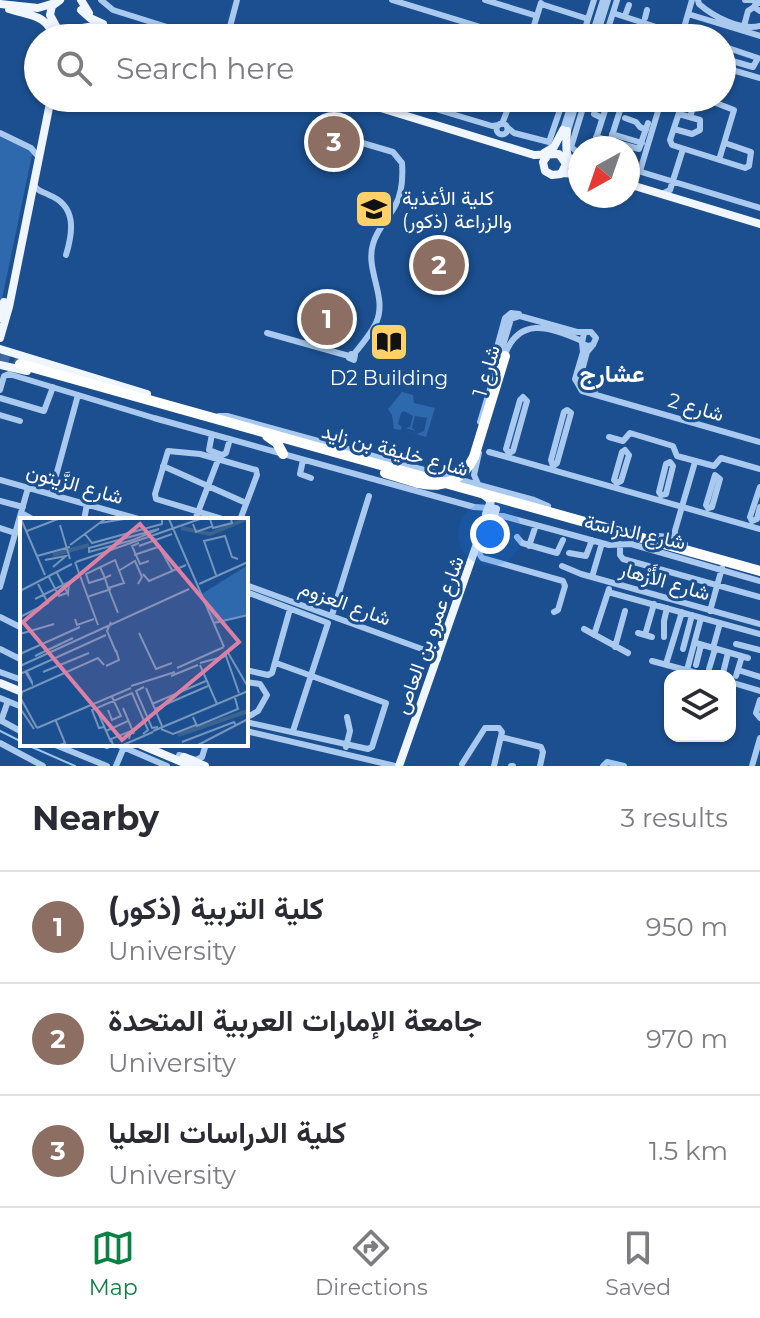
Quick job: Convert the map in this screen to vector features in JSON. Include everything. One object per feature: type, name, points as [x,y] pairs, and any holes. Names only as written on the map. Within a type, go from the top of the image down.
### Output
[{"type":"highway","points":[[285,439],[292,444],[418,483],[432,486],[452,481],[465,471],[471,459],[505,356]]},
{"type":"highway","name":"شارع خليفة بن زايد","points":[[20,363],[658,536],[760,568],[739,565],[517,504],[476,487],[285,439],[20,363]]},
{"type":"highway","points":[[251,429],[272,438],[283,454]]},
{"type":"main road","points":[[3,7],[44,8],[57,1]]},
{"type":"main road","points":[[53,24],[51,10],[57,1]]},
{"type":"main road","points":[[78,3],[92,20],[104,24]]},
{"type":"main road","points":[[78,3],[79,24]]},
{"type":"main road","points":[[3,7],[42,14],[53,24]]},
{"type":"main road","points":[[3,7],[42,18],[47,24]]},
{"type":"main road","points":[[0,338],[1,319],[35,148],[45,112]]},
{"type":"main road","points":[[46,112],[27,213],[1,319],[3,352],[154,396],[162,401]]},
{"type":"main road","points":[[376,112],[533,160],[552,175],[568,173]]},
{"type":"main road","points":[[381,112],[529,154],[550,154],[568,162]]},
{"type":"main road","points":[[529,154],[551,149],[565,130]]},
{"type":"main road","points":[[565,130],[568,158]]},
{"type":"main road","points":[[544,168],[543,162],[550,154]]},
{"type":"main road","points":[[561,174],[565,168],[564,159]]},
{"type":"main road","points":[[640,188],[666,192],[676,199],[760,226]]},
{"type":"main road","points":[[640,190],[760,226]]},
{"type":"main road","points":[[2,366],[197,415]]},
{"type":"main road","points":[[476,487],[490,499],[492,512]]},
{"type":"main road","points":[[492,512],[500,501],[517,504]]},
{"type":"main road","name":"شارع عمرو بن العاص","points":[[400,765],[479,558],[492,512]]},
{"type":"main road","name":"شارع عمرو بن العاص","points":[[400,765],[492,512]]},
{"type":"main road","points":[[0,686],[20,693]]},
{"type":"main road","points":[[144,746],[186,763],[206,763]]},
{"type":"main road","points":[[157,746],[186,763]]},
{"type":"street","points":[[101,0],[113,10],[158,24]]},
{"type":"street","points":[[230,24],[237,0]]},
{"type":"street","points":[[392,0],[470,24]]},
{"type":"street","points":[[485,0],[537,16]]},
{"type":"street","points":[[586,24],[594,0]]},
{"type":"street","points":[[598,24],[605,0]]},
{"type":"street","points":[[609,24],[617,0]]},
{"type":"street","points":[[685,24],[695,0],[718,18],[744,26],[760,26],[759,35],[736,28]]},
{"type":"street","points":[[709,11],[712,0]]},
{"type":"street","points":[[744,26],[748,11],[755,4],[745,0]]},
{"type":"street","points":[[534,24],[541,2],[588,19]]},
{"type":"street","points":[[626,15],[629,5]]},
{"type":"street","points":[[644,20],[647,10]]},
{"type":"street","points":[[613,13],[653,24]]},
{"type":"street","points":[[688,14],[722,24]]},
{"type":"street","points":[[736,50],[758,59],[753,67],[736,62]]},
{"type":"street","points":[[736,71],[760,78]]},
{"type":"street","points":[[448,112],[550,142],[560,112]]},
{"type":"street","points":[[491,143],[498,140],[508,112]]},
{"type":"street","points":[[550,154],[574,112]]},
{"type":"street","points":[[573,136],[578,112]]},
{"type":"street","points":[[596,136],[605,112]]},
{"type":"street","points":[[612,112],[636,122],[640,127],[647,126],[640,147]]},
{"type":"street","points":[[612,136],[621,112]]},
{"type":"street","points":[[658,112],[640,171],[758,208],[760,197]]},
{"type":"street","points":[[690,117],[692,112]]},
{"type":"street","points":[[719,160],[733,112]]},
{"type":"street","points":[[674,129],[699,133],[701,122],[679,114],[674,129],[671,143],[745,168],[750,165],[751,152],[725,143]]},
{"type":"street","points":[[503,128],[501,141],[505,147]]},
{"type":"street","points":[[564,159],[565,130]]},
{"type":"street","points":[[267,333],[352,355],[376,324],[379,300],[370,256],[376,234],[399,198],[402,163],[393,152],[325,132]]},
{"type":"street","points":[[0,133],[35,148]]},
{"type":"street","points":[[666,192],[683,149]]},
{"type":"street","points":[[33,182],[35,188],[58,200],[69,214],[72,230],[66,255]]},
{"type":"street","points":[[27,213],[33,194],[40,192]]},
{"type":"street","name":"شارع 1","points":[[471,459],[510,320],[517,316],[584,333]]},
{"type":"street","points":[[492,377],[511,322],[520,318],[537,321]]},
{"type":"street","name":"شارع 1","points":[[476,487],[475,470],[505,356],[513,338],[524,330],[537,328],[582,342]]},
{"type":"street","points":[[555,333],[555,329],[567,329]]},
{"type":"street","points":[[584,333],[595,335],[592,346],[582,342],[584,333]]},
{"type":"street","name":"شارع 2","points":[[582,342],[583,352],[575,379],[582,391],[760,440]]},
{"type":"street","name":"شارع 2","points":[[592,346],[587,352],[581,375],[586,388],[760,440]]},
{"type":"street","name":"شارع الدراسة","points":[[0,390],[7,374],[492,512],[534,529],[602,543],[631,544],[760,581]]},
{"type":"street","points":[[0,398],[44,411],[53,387]]},
{"type":"street","points":[[51,494],[78,395]]},
{"type":"street","points":[[0,415],[20,421]]},
{"type":"street","points":[[219,416],[438,472],[476,487],[548,506]]},
{"type":"street","points":[[508,455],[513,451],[516,426]]},
{"type":"street","points":[[609,437],[623,441],[630,433],[673,446],[677,456],[695,462],[713,466],[721,458],[760,469]]},
{"type":"street","name":"شارع الدراسة","points":[[212,434],[209,450],[222,455],[226,453],[230,439]]},
{"type":"street","points":[[552,468],[557,463],[560,438]]},
{"type":"street","points":[[218,460],[196,516],[156,499],[170,449],[218,460],[257,471],[241,518]]},
{"type":"street","points":[[489,452],[661,498],[682,507],[752,523],[760,529]]},
{"type":"street","points":[[471,459],[467,470],[471,473],[475,470]]},
{"type":"street","points":[[438,472],[455,472],[471,459]]},
{"type":"street","points":[[303,460],[299,473],[311,478]]},
{"type":"street","points":[[685,544],[676,539],[675,532],[695,462]]},
{"type":"street","points":[[616,486],[621,481],[622,464]]},
{"type":"street","points":[[163,466],[246,503]]},
{"type":"street","points":[[661,498],[666,494],[667,477]]},
{"type":"street","name":"شارع الزَّيتون","points":[[0,480],[135,518]]},
{"type":"street","points":[[752,523],[750,517],[758,503],[760,487]]},
{"type":"street","points":[[0,587],[2,569],[28,488]]},
{"type":"street","points":[[707,511],[712,507],[713,490]]},
{"type":"street","points":[[332,615],[369,496]]},
{"type":"street","points":[[0,501],[22,510],[32,518]]},
{"type":"street","points":[[84,518],[87,504]]},
{"type":"street","points":[[0,528],[15,533]]},
{"type":"street","points":[[532,547],[537,536],[534,529]]},
{"type":"street","points":[[658,536],[670,537],[675,532]]},
{"type":"street","points":[[517,537],[518,542],[558,553],[563,540]]},
{"type":"street","points":[[575,570],[573,554],[587,555],[592,540]]},
{"type":"street","points":[[592,577],[602,543]]},
{"type":"street","points":[[620,544],[622,559],[760,597]]},
{"type":"street","points":[[669,572],[673,556]]},
{"type":"street","points":[[709,557],[722,569]]},
{"type":"street","points":[[479,558],[562,580],[565,588],[558,611],[554,612]]},
{"type":"street","points":[[722,569],[739,565]]},
{"type":"street","name":"شارع الأَزْهار","points":[[562,566],[611,583],[711,610],[760,630]]},
{"type":"street","points":[[652,661],[687,670],[704,619],[711,610],[722,569]]},
{"type":"street","points":[[594,635],[611,583]]},
{"type":"street","name":"شارع العزوم","points":[[248,586],[433,653]]},
{"type":"street","points":[[608,592],[704,619],[760,630]]},
{"type":"street","points":[[248,594],[328,623],[293,731]]},
{"type":"street","points":[[645,635],[660,606],[661,596]]},
{"type":"street","points":[[660,606],[664,637]]},
{"type":"street","points":[[248,718],[263,705],[267,695],[264,688],[276,663],[290,609]]},
{"type":"street","points":[[615,647],[625,611]]},
{"type":"street","points":[[666,664],[682,612]]},
{"type":"street","points":[[692,615],[696,665]]},
{"type":"street","points":[[0,617],[20,627]]},
{"type":"street","points":[[709,670],[720,623]]},
{"type":"street","points":[[584,629],[628,653]]},
{"type":"street","points":[[681,646],[692,638]]},
{"type":"street","points":[[692,638],[714,649],[745,657],[737,673],[760,677]]},
{"type":"street","points":[[736,644],[760,650]]},
{"type":"street","points":[[437,663],[438,657],[433,653],[442,647]]},
{"type":"street","points":[[0,649],[20,659]]},
{"type":"street","points":[[724,670],[728,653]]},
{"type":"street","points":[[248,720],[368,749],[372,747],[386,703],[276,663]]},
{"type":"street","points":[[264,688],[248,682],[249,671],[268,675]]},
{"type":"street","points":[[0,672],[20,679]]},
{"type":"street","points":[[736,684],[760,691]]},
{"type":"street","points":[[0,698],[20,706]]},
{"type":"street","points":[[760,700],[756,713],[760,718]]},
{"type":"street","points":[[8,701],[0,721],[20,731]]},
{"type":"street","points":[[345,754],[350,731],[347,717]]},
{"type":"street","points":[[462,764],[487,727],[500,729],[494,766]]},
{"type":"street","points":[[248,731],[400,765]]},
{"type":"street","points":[[501,737],[541,747],[540,766]]},
{"type":"street","points":[[752,766],[760,738]]},
{"type":"street","points":[[0,743],[43,766]]},
{"type":"street","points":[[70,747],[107,766]]},
{"type":"street","points":[[116,766],[124,747],[167,766]]},
{"type":"street","points":[[603,766],[608,762],[624,766]]},
{"type":"shaded area","points":[[0,134],[33,150],[1,304],[0,304]]},
{"type":"shaded area","points":[[402,392],[413,395],[414,403],[435,408],[426,437],[403,430],[417,434],[424,431],[427,418],[415,416],[412,428],[416,431],[405,428],[410,427],[413,416],[404,411],[398,424],[401,430],[394,429],[388,409]]},
{"type":"waterway","points":[[0,731],[20,741]]},
{"type":"waterway","points":[[30,746],[75,766]]},
{"type":"tunnel","points":[[0,356],[20,362]]},
{"type":"place","name":"كلية الدراسات العليا","points":[[334,142]]},
{"type":"place","name":"كلية الأغذية والزراعة (ذكور)","points":[[374,209]]},
{"type":"place","name":"جامعة الإمارات العربية المتحدة","points":[[439,265]]},
{"type":"place","name":"كلية التربية (ذكور)","points":[[327,319]]},
{"type":"place","name":"D2 Building","points":[[389,342]]},
{"type":"district","name":"عشارج","points":[[612,374]]}]
